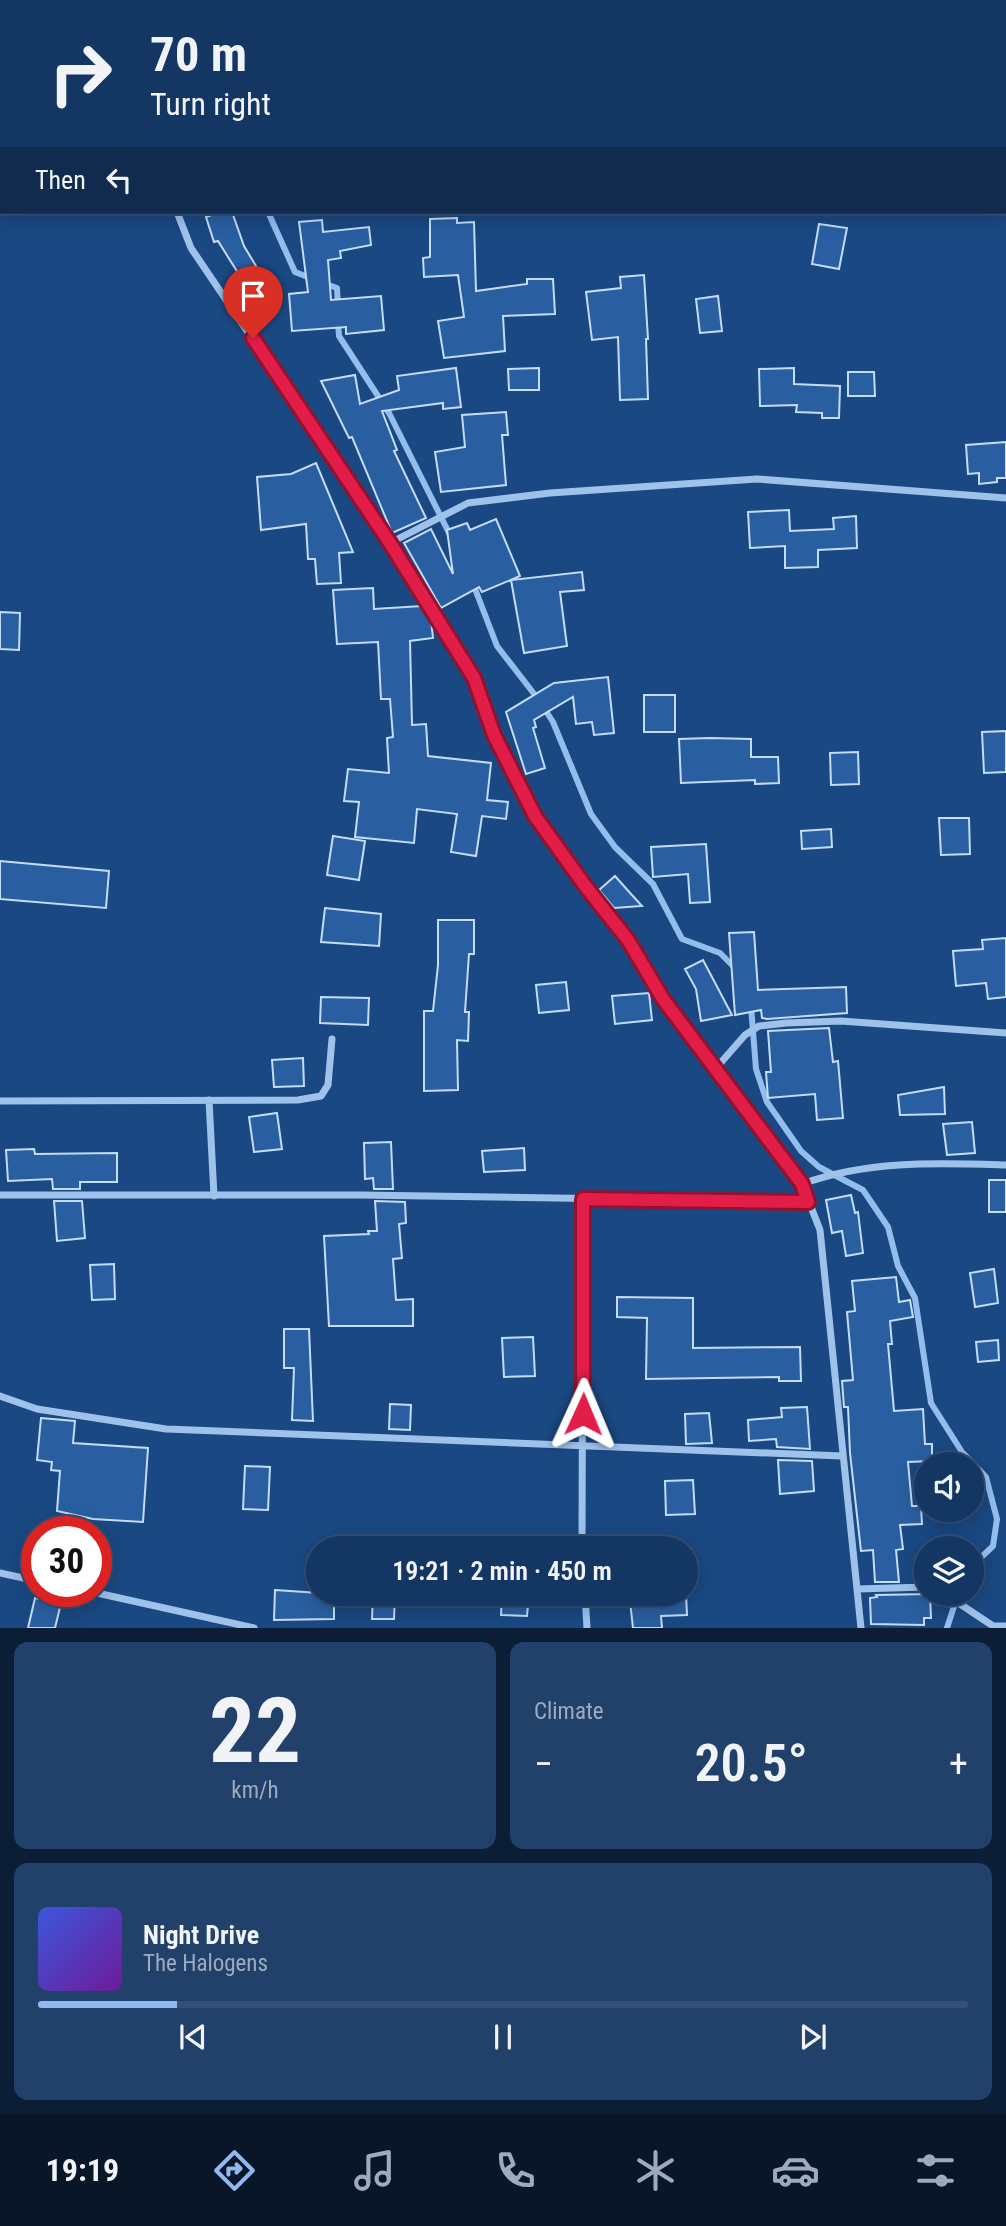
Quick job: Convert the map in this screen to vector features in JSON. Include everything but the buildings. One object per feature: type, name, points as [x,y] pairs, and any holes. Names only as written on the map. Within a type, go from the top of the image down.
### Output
[{"type":"street","points":[[178,214],[191,248],[390,543],[474,678],[494,735],[535,816],[628,940],[663,999],[717,1067],[802,1184],[820,1230],[861,1628]]},
{"type":"street","points":[[390,543],[449,510],[468,503],[550,493],[757,479],[1006,498]]},
{"type":"street","points":[[717,1067],[745,1035],[760,1026],[841,1021],[1006,1033]]},
{"type":"street","points":[[0,1101],[298,1100],[321,1096],[328,1085],[332,1039]]},
{"type":"street","points":[[209,1100],[214,1196]]},
{"type":"street","points":[[802,1184],[842,1172],[910,1162],[1006,1164]]},
{"type":"street","points":[[0,1195],[808,1202]]},
{"type":"street","points":[[582,1536],[583,1199]]},
{"type":"street","points":[[0,1396],[37,1409],[166,1429],[842,1456]]},
{"type":"street","points":[[0,1573],[21,1578]]},
{"type":"street","points":[[858,1589],[914,1587]]},
{"type":"street","points":[[112,1597],[215,1623],[254,1628]]},
{"type":"street","points":[[586,1606],[587,1628]]},
{"type":"street","points":[[963,1606],[993,1626],[1006,1626]]},
{"type":"waterway","points":[[269,214],[295,272],[313,279]]},
{"type":"waterway","points":[[323,283],[337,288],[338,308]]},
{"type":"waterway","points":[[338,322],[339,336],[389,413],[451,537]]},
{"type":"waterway","points":[[472,581],[497,646],[538,699]]},
{"type":"waterway","points":[[544,708],[553,722],[591,814],[615,847],[653,884],[682,939],[720,953],[736,969]]},
{"type":"waterway","points":[[751,1006],[756,1069],[767,1102],[801,1151],[819,1167],[863,1190],[888,1227],[898,1266],[915,1298],[931,1403],[962,1452],[986,1477],[997,1519],[993,1546],[984,1555]]},
{"type":"waterway","points":[[947,1628],[954,1606]]},
{"type":"route","points":[[253,338],[390,543],[474,678],[494,735],[535,816],[628,940],[663,999],[717,1067],[752,1119],[802,1184],[808,1202],[583,1199],[583,1414]]}]
